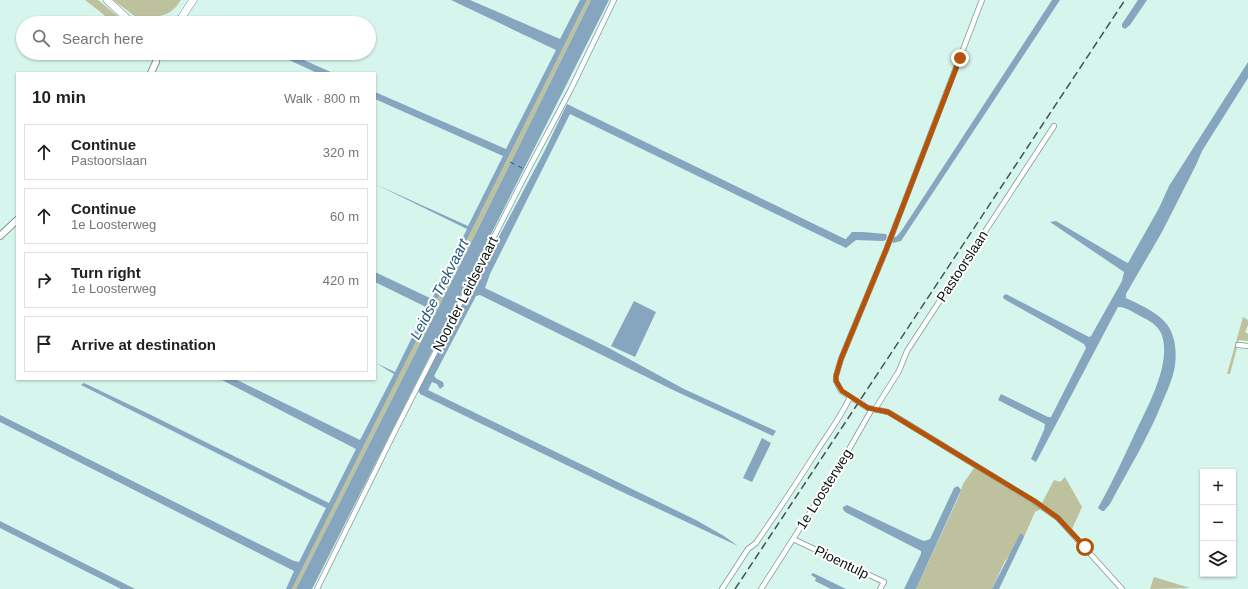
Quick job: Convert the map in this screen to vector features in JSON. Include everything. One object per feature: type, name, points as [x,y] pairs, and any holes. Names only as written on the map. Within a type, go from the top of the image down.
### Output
[{"type":"main road","points":[[107,0],[125,16]]},
{"type":"main road","points":[[182,16],[193,0]]},
{"type":"street","name":"Noorder Leidsevaart","points":[[317,589],[395,431],[571,89],[614,0]]},
{"type":"street","points":[[982,0],[893,233],[837,370],[836,381],[838,387],[842,391],[868,408],[888,412],[1036,502],[1058,518],[1122,589]]},
{"type":"street","points":[[151,72],[155,60]]},
{"type":"street","name":"Pastoorslaan","points":[[874,409],[899,371],[907,351],[1054,126]]},
{"type":"street","points":[[0,236],[16,221]]},
{"type":"street","points":[[1238,345],[1248,346]]},
{"type":"street","name":"1e Loosterweg","points":[[722,589],[748,549],[756,543],[793,489],[850,397]]},
{"type":"street","name":"1e Loosterweg","points":[[761,589],[836,472],[874,409]]},
{"type":"street","name":"Pioentulp","points":[[793,539],[884,582],[880,589]]},
{"type":"green space","points":[[85,0],[98,0],[117,16],[105,16]]},
{"type":"green space","points":[[113,0],[181,0],[175,8],[163,15],[135,16]]},
{"type":"green space","points":[[587,0],[591,0],[475,235],[296,589],[292,589]]},
{"type":"green space","points":[[1243,317],[1248,320],[1248,325],[1245,332],[1248,334],[1248,341],[1239,340],[1230,374],[1227,374]]},
{"type":"green space","points":[[974,468],[1041,509],[1035,512],[1024,537],[1024,535],[1005,561],[992,589],[916,589],[959,496],[963,484]]},
{"type":"green space","points":[[1065,477],[1082,507],[1072,529],[1061,517],[1042,503],[1054,480],[1060,482]]},
{"type":"green space","points":[[1154,577],[1190,588],[1150,589]]},
{"type":"water","name":"Leidse Trekvaart","points":[[451,0],[470,0],[560,39],[580,0],[587,0],[292,589],[286,589],[294,571],[0,422],[0,415],[253,541],[299,562],[326,508],[81,385],[84,383],[329,503],[356,449],[222,380],[237,380],[360,440],[394,374],[376,363],[395,372],[426,309],[424,306],[376,282],[376,272],[432,299],[467,229],[376,184],[468,226],[503,156],[376,99],[376,92],[506,149],[556,50]]},
{"type":"water","points":[[591,0],[609,0],[469,278],[474,279],[493,248],[545,150],[567,104],[845,239],[852,232],[863,232],[886,234],[886,240],[856,240],[846,248],[570,114],[490,274],[485,288],[607,347],[684,389],[776,431],[773,436],[673,390],[480,295],[476,296],[434,376],[443,382],[444,386],[440,389],[437,384],[432,382],[428,390],[696,520],[738,546],[618,490],[420,394],[418,390],[469,288],[465,286],[312,589],[296,589],[475,235]]},
{"type":"water","points":[[1052,0],[1060,0],[901,241],[893,243],[893,238],[902,230]]},
{"type":"water","points":[[1138,0],[1147,0],[1130,25],[1125,29],[1122,27],[1122,24]]},
{"type":"water","points":[[289,60],[304,60],[331,72],[315,72]]},
{"type":"water","points":[[1248,62],[1248,78],[1202,151],[1162,232],[1126,294],[1126,298],[1155,313],[1167,324],[1173,335],[1176,353],[1175,365],[1170,385],[1138,454],[1110,504],[1104,511],[1102,511],[1098,508],[1147,409],[1158,383],[1164,357],[1164,344],[1161,333],[1155,325],[1148,320],[1127,309],[1118,307],[1036,462],[1031,459],[1044,430],[1045,424],[998,400],[1001,394],[1048,417],[1051,417],[1086,348],[1084,344],[1004,299],[1003,296],[1006,294],[1089,337],[1091,336],[1122,281],[1124,272],[1050,222],[1056,221],[1128,263],[1159,208],[1169,186]]},
{"type":"water","points":[[634,301],[656,312],[635,357],[611,346]]},
{"type":"water","points":[[762,438],[771,443],[752,482],[743,478]]},
{"type":"water","points":[[958,486],[961,490],[916,589],[904,589],[921,554],[921,551],[845,512],[843,509],[843,507],[847,505],[924,541],[930,539],[954,488]]},
{"type":"water","points":[[0,521],[135,589],[121,589],[0,528]]},
{"type":"water","points":[[1020,534],[1023,534],[1024,537],[999,589],[992,589]]},
{"type":"water","points":[[813,573],[846,589],[831,589],[815,581],[816,578],[811,575]]},
{"type":"ferry route","points":[[510,162],[524,169]]},
{"type":"railway","points":[[735,589],[1125,0]]},
{"type":"route","points":[[960,58],[886,250],[841,359],[837,370],[836,381],[838,387],[842,391],[868,408],[888,412],[1036,502],[1058,518],[1085,547]]}]
